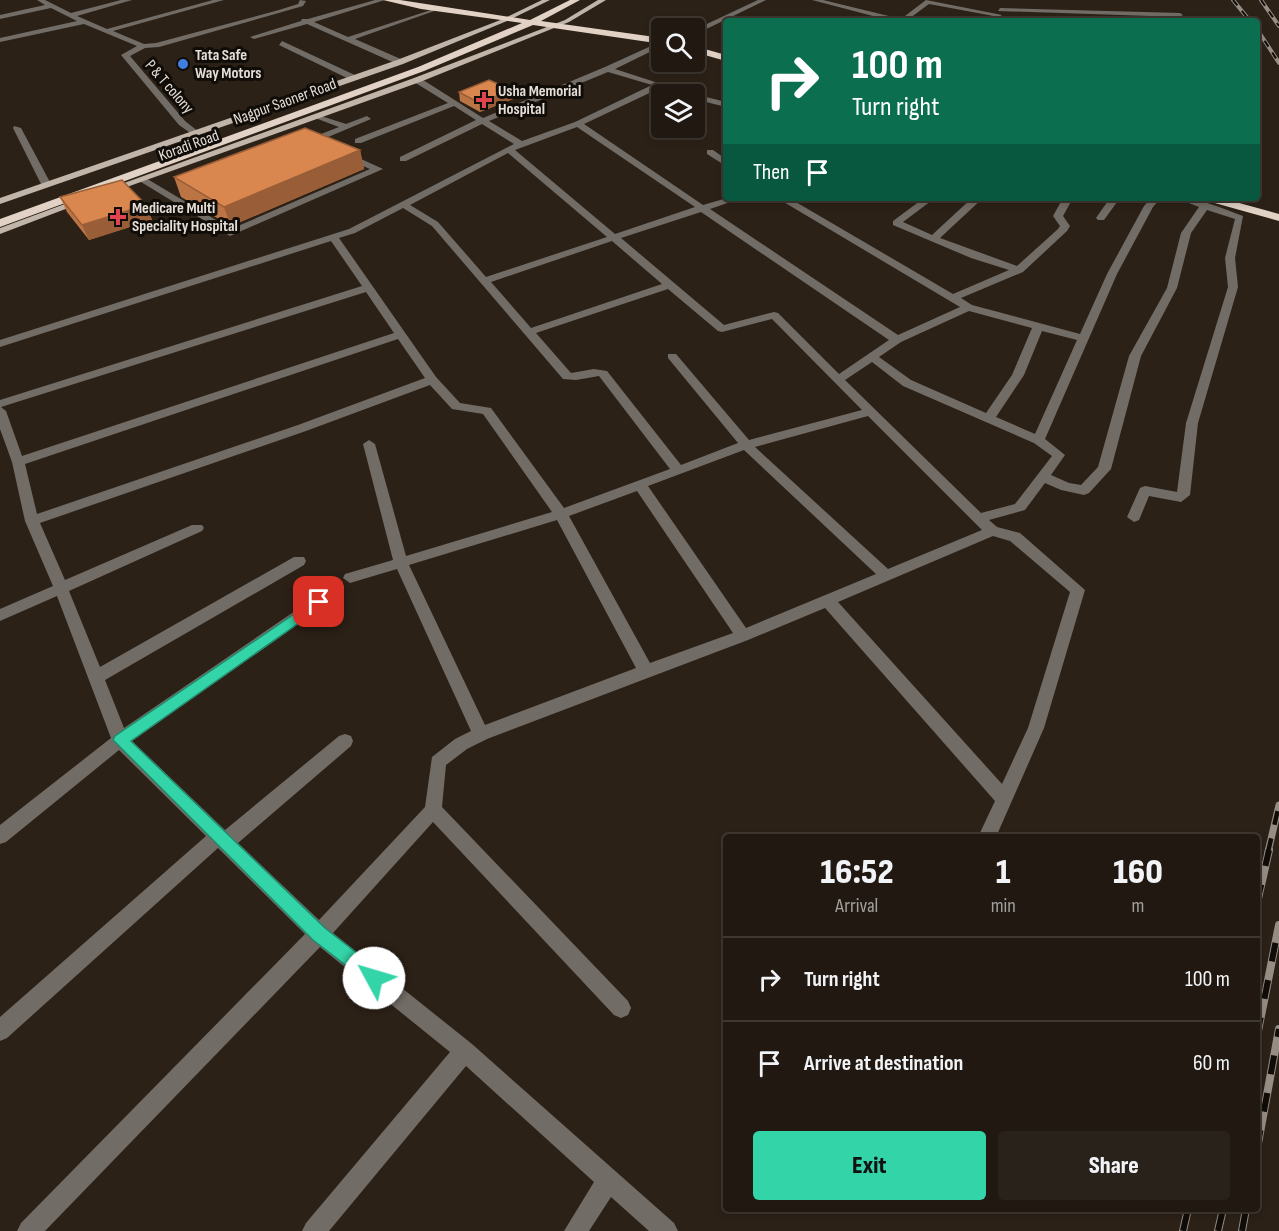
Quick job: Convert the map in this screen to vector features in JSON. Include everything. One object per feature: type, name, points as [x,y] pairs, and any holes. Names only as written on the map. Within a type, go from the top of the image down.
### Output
[{"type":"highway","points":[[387,0],[505,20],[595,29],[651,40]]},
{"type":"highway","points":[[421,0],[516,15],[572,19],[651,32]]},
{"type":"highway","name":"Nagpur Saoner Road","points":[[0,212],[399,69],[503,28],[560,0]]},
{"type":"highway","name":"Nagpur Saoner Road","points":[[0,223],[421,69],[528,24],[576,0]]},
{"type":"highway","points":[[705,45],[723,51]]},
{"type":"highway","points":[[705,50],[723,52]]},
{"type":"highway","points":[[1258,201],[1279,207]]},
{"type":"highway","points":[[1207,202],[1279,218]]},
{"type":"main road","points":[[0,201],[400,62],[505,20],[547,0]]},
{"type":"main road","points":[[572,19],[603,0]]},
{"type":"main road","points":[[537,4],[584,11]]},
{"type":"main road","name":"Koradi Road","points":[[0,231],[417,80],[572,19]]},
{"type":"main road","points":[[368,73],[405,84]]},
{"type":"street","name":"P & T colony","points":[[40,0],[70,16],[143,45]]},
{"type":"street","points":[[70,16],[129,0]]},
{"type":"street","points":[[106,31],[221,0]]},
{"type":"street","points":[[143,45],[156,45],[303,3],[298,0]]},
{"type":"street","points":[[254,37],[382,0]]},
{"type":"street","points":[[725,18],[763,0]]},
{"type":"street","points":[[815,0],[889,18]]},
{"type":"street","points":[[839,6],[849,0]]},
{"type":"street","points":[[999,15],[1003,0]]},
{"type":"street","points":[[906,18],[928,1],[999,15],[1110,10],[1180,15]]},
{"type":"street","points":[[0,16],[51,6]]},
{"type":"street","points":[[349,39],[435,9]]},
{"type":"street","points":[[1110,10],[1115,18]]},
{"type":"street","points":[[281,11],[400,62]]},
{"type":"street","points":[[705,28],[723,19]]},
{"type":"street","points":[[0,40],[84,22]]},
{"type":"street","points":[[282,43],[354,78]]},
{"type":"street","name":"P & T colony","points":[[143,45],[124,55],[182,123],[196,134]]},
{"type":"street","points":[[403,159],[482,121],[608,69],[651,48]]},
{"type":"street","points":[[608,69],[651,84]]},
{"type":"street","points":[[417,80],[520,144]]},
{"type":"street","points":[[0,344],[352,231],[509,149],[578,124],[651,89]]},
{"type":"street","points":[[705,99],[723,104]]},
{"type":"street","points":[[358,141],[455,103]]},
{"type":"street","points":[[318,116],[346,127]]},
{"type":"street","points":[[301,140],[367,119]]},
{"type":"street","points":[[578,124],[897,340]]},
{"type":"street","points":[[17,128],[46,184]]},
{"type":"street","points":[[281,129],[301,140],[321,146]]},
{"type":"street","points":[[509,149],[722,329],[774,315],[992,531],[1015,537],[1078,590],[1036,729],[988,834]]},
{"type":"street","points":[[141,179],[231,232],[378,169],[332,150]]},
{"type":"street","points":[[710,152],[723,161]]},
{"type":"street","points":[[170,196],[180,192]]},
{"type":"street","points":[[484,281],[726,201]]},
{"type":"street","points":[[787,201],[968,307],[1084,339]]},
{"type":"street","points":[[926,201],[896,223],[975,256],[1019,270]]},
{"type":"street","points":[[933,239],[975,201]]},
{"type":"street","points":[[953,298],[1019,270],[1062,231],[1065,226],[1058,216],[1066,201]]},
{"type":"street","points":[[1101,218],[1113,201]]},
{"type":"street","points":[[1038,440],[1112,274],[1153,201]]},
{"type":"street","points":[[1043,476],[1066,487],[1084,490],[1104,469],[1135,356],[1172,288],[1186,233],[1207,202],[1240,218],[1230,258],[1233,287],[1192,423],[1183,495],[1181,497],[1145,491],[1134,517]]},
{"type":"street","points":[[402,204],[435,224],[567,376],[575,378],[596,371],[603,373],[678,470]]},
{"type":"street","points":[[333,237],[432,380],[456,406],[488,411],[561,514],[646,670]]},
{"type":"street","points":[[529,332],[670,285]]},
{"type":"street","points":[[0,404],[368,288]]},
{"type":"street","points":[[838,380],[897,340],[968,307]]},
{"type":"street","points":[[988,419],[1018,375],[1038,327]]},
{"type":"street","points":[[18,462],[399,335]]},
{"type":"street","points":[[672,356],[746,446],[887,576]]},
{"type":"street","points":[[872,357],[907,383],[1038,440],[1059,455],[1020,507],[979,518]]},
{"type":"street","points":[[32,521],[302,428],[432,380]]},
{"type":"street","points":[[0,411],[18,462],[32,521],[61,588],[120,740],[319,934],[465,1051],[666,1231]]},
{"type":"street","points":[[350,578],[561,514],[639,483],[746,446],[870,412]]},
{"type":"street","points":[[369,444],[401,563],[481,734]]},
{"type":"street","points":[[639,483],[744,636]]},
{"type":"street","points":[[0,615],[196,528]]},
{"type":"street","points":[[29,1231],[319,934],[433,810],[438,762],[461,744],[481,734],[646,670],[744,636],[992,531]]},
{"type":"street","points":[[96,678],[299,561]]},
{"type":"street","points":[[828,601],[1004,799]]},
{"type":"street","points":[[0,836],[120,740],[319,602]]},
{"type":"street","points":[[0,1031],[222,839],[345,741]]},
{"type":"street","points":[[433,810],[621,1008]]},
{"type":"street","points":[[314,1231],[465,1051]]},
{"type":"street","points":[[576,1231],[609,1180]]},
{"type":"building","points":[[489,80],[512,90],[479,103],[459,92]]},
{"type":"building","points":[[305,128],[360,150],[224,207],[174,177]]},
{"type":"building","points":[[122,180],[146,205],[82,225],[60,197]]},
{"type":"railway","points":[[1233,0],[1248,18]]},
{"type":"railway","points":[[1261,0],[1279,26]]},
{"type":"railway","points":[[1260,34],[1279,63]]},
{"type":"railway","points":[[1268,852],[1279,805]]},
{"type":"railway","points":[[1260,890],[1269,850]]},
{"type":"railway","points":[[1260,1021],[1279,925]]},
{"type":"railway","points":[[1260,1133],[1279,1029]]},
{"type":"railway","points":[[1183,1231],[1187,1212]]},
{"type":"railway","points":[[1218,1231],[1222,1212]]},
{"type":"railway","points":[[1242,1231],[1245,1212]]},
{"type":"place","name":"Tata Safe Way Motors","points":[[183,64]]},
{"type":"place","name":"Usha Memorial Hospital","points":[[484,100]]},
{"type":"place","name":"Medicare Multi Speciality Hospital","points":[[118,217]]},
{"type":"route","points":[[319,602],[120,740],[319,934],[374,978]]}]
